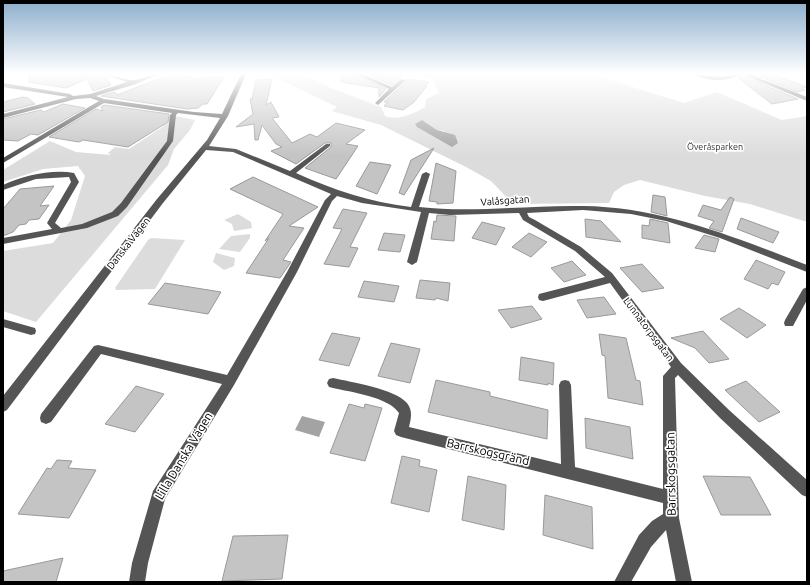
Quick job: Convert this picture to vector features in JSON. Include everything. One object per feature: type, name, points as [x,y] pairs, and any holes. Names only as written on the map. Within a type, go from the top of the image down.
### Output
[{"type":"street","points":[[3,116],[59,101]]},
{"type":"street","points":[[3,161],[102,101]]},
{"type":"street","points":[[105,101],[176,112],[225,116]]},
{"type":"street","name":"Danska Vägen","points":[[3,406],[160,201],[205,148],[225,116],[232,101]]},
{"type":"street","points":[[3,241],[84,226],[103,219],[120,210],[170,141],[173,115],[176,112]]},
{"type":"street","points":[[290,174],[328,145]]},
{"type":"street","name":"Valåsgatan","points":[[205,148],[234,150],[336,193],[362,201],[414,210],[473,213],[554,208],[613,210],[668,219],[723,236],[807,269]]},
{"type":"street","points":[[3,188],[34,177],[55,174],[71,175],[75,182],[71,191],[53,216],[51,223],[58,230]]},
{"type":"street","points":[[414,210],[426,174]]},
{"type":"street","name":"Lilla Danska Vägen","points":[[137,582],[140,563],[158,496],[230,381],[292,272],[328,200],[336,193]]},
{"type":"street","name":"Lunnatorpsgatan","points":[[522,210],[526,218],[579,249],[611,279],[658,344],[678,367],[762,450],[807,490]]},
{"type":"street","points":[[412,262],[425,211]]},
{"type":"street","points":[[544,297],[611,279]]},
{"type":"street","points":[[789,323],[807,291]]},
{"type":"street","points":[[3,323],[31,331]]},
{"type":"street","points":[[46,418],[98,349],[230,381]]},
{"type":"street","name":"Barrskogsgatan","points":[[678,367],[669,376],[670,498],[671,518],[684,582]]},
{"type":"street","name":"Barrskogsgränd","points":[[333,383],[393,399],[401,406],[405,413],[401,431],[568,471],[670,498]]},
{"type":"street","points":[[565,385],[568,471]]},
{"type":"street","points":[[622,582],[645,541],[657,526],[671,518]]},
{"type":"green space","name":"Överåsparken","points":[[325,101],[366,101],[381,107],[385,116],[395,118],[416,112],[425,107],[426,101],[679,101],[684,103],[689,101],[739,101],[782,120],[807,116],[807,222],[750,204],[705,196],[640,180],[624,185],[614,192],[609,203],[513,204],[491,181],[466,167],[381,125],[332,111],[337,107]],"holes":[[[422,120],[437,130],[444,131],[451,146],[438,138]]]},
{"type":"green space","points":[[160,113],[195,120],[190,130],[174,149],[168,165],[36,322],[3,311],[3,251],[53,243],[71,220],[85,176],[78,166],[43,169],[3,182],[3,170],[50,141],[76,152],[111,155],[108,153],[115,147],[129,149],[164,126],[147,120]]},
{"type":"green space","points":[[238,214],[251,222],[252,228],[234,231],[232,224],[224,220]]},
{"type":"green space","points":[[250,234],[250,238],[240,252],[219,249],[231,236]]},
{"type":"green space","points":[[151,238],[185,240],[155,289],[116,290],[115,288],[148,240]]},
{"type":"green space","points":[[216,253],[235,258],[234,266],[224,270],[213,262]]},
{"type":"shaded area","points":[[422,120],[437,130],[455,135],[458,143],[452,147],[417,127],[415,124]]},
{"type":"shaded area","points":[[302,416],[325,422],[319,437],[295,430]]},
{"type":"building","points":[[32,101],[35,104],[3,112],[3,102]]},
{"type":"building","points":[[136,101],[209,101],[207,104],[203,104],[198,108],[187,109]]},
{"type":"building","points":[[250,101],[267,101],[266,105],[271,102],[279,117],[272,118],[292,143],[310,134],[317,137],[336,123],[365,130],[346,144],[358,146],[336,179],[305,168],[331,147],[331,143],[325,143],[296,164],[271,151],[282,147],[276,144],[262,125],[258,140],[255,140],[254,124],[236,127],[253,114]]},
{"type":"building","points":[[415,101],[403,110],[384,106],[388,102],[384,102]]},
{"type":"building","points":[[768,101],[786,101],[772,104]]},
{"type":"building","points":[[63,104],[85,108],[38,135],[31,134],[18,141],[3,140],[3,119],[41,110],[44,112]]},
{"type":"building","points":[[104,105],[169,114],[168,122],[128,147],[83,140],[79,142],[49,137],[96,109],[103,111],[101,107]]},
{"type":"building","points":[[434,148],[404,195],[399,193],[411,160]]},
{"type":"building","points":[[370,162],[391,165],[377,194],[356,186]]},
{"type":"building","points":[[436,163],[456,171],[453,203],[437,204],[437,202],[429,201]]},
{"type":"building","points":[[253,177],[318,207],[289,226],[304,228],[283,260],[291,262],[280,278],[246,273],[283,214],[230,189]]},
{"type":"building","points":[[54,186],[40,206],[49,205],[39,219],[29,220],[26,224],[19,225],[13,232],[3,236],[3,209],[20,189]]},
{"type":"building","points":[[653,195],[665,197],[667,216],[651,212]]},
{"type":"building","points":[[730,197],[734,199],[722,232],[709,228],[714,221],[698,216],[703,205],[721,210]]},
{"type":"building","points":[[343,209],[367,213],[350,247],[358,248],[349,267],[324,264],[342,229],[333,228]]},
{"type":"building","points":[[437,215],[456,216],[454,241],[431,239],[434,221],[436,222]]},
{"type":"building","points":[[741,218],[779,232],[773,243],[737,229]]},
{"type":"building","points":[[585,219],[601,221],[621,242],[586,237]]},
{"type":"building","points":[[650,219],[668,223],[670,243],[642,238],[642,225],[649,226]]},
{"type":"building","points":[[482,222],[505,228],[496,245],[472,238]]},
{"type":"building","points":[[384,233],[405,235],[400,252],[378,250]]},
{"type":"building","points":[[529,233],[547,242],[531,257],[512,247]]},
{"type":"building","points":[[704,235],[719,239],[715,252],[695,248]]},
{"type":"building","points":[[756,260],[785,272],[778,285],[772,283],[768,289],[744,279]]},
{"type":"building","points":[[572,261],[586,275],[564,282],[551,268]]},
{"type":"building","points":[[642,264],[664,288],[642,292],[620,268]]},
{"type":"building","points":[[420,280],[450,283],[448,301],[436,298],[435,300],[416,298]]},
{"type":"building","points":[[364,281],[399,286],[394,302],[358,297]]},
{"type":"building","points":[[165,283],[221,292],[208,314],[148,304]]},
{"type":"building","points":[[604,297],[616,314],[587,318],[577,300]]},
{"type":"building","points":[[532,306],[542,319],[511,328],[498,310]]},
{"type":"building","points":[[739,308],[766,325],[747,338],[720,319]]},
{"type":"building","points":[[703,331],[729,359],[709,363],[695,348],[671,338]]},
{"type":"building","points":[[332,333],[360,338],[349,366],[319,360]]},
{"type":"building","points":[[599,334],[626,338],[636,380],[640,381],[643,405],[608,398],[605,356],[602,355]]},
{"type":"building","points":[[391,343],[420,349],[410,383],[378,376]]},
{"type":"building","points":[[521,357],[554,363],[553,385],[548,383],[548,385],[519,380]]},
{"type":"building","points":[[436,380],[490,392],[490,396],[548,410],[547,439],[428,412]]},
{"type":"building","points":[[746,381],[780,412],[759,422],[725,390]]},
{"type":"building","points":[[136,386],[164,394],[135,432],[105,424]]},
{"type":"building","points":[[349,404],[364,408],[365,404],[382,408],[365,461],[330,453]]},
{"type":"building","points":[[585,418],[630,427],[633,459],[586,448]]},
{"type":"building","points":[[402,456],[420,460],[419,466],[437,470],[429,512],[391,503]]},
{"type":"building","points":[[57,460],[72,461],[68,468],[96,470],[69,518],[18,514],[47,468],[51,469]]},
{"type":"building","points":[[468,476],[506,485],[504,530],[462,520]]},
{"type":"building","points":[[703,476],[750,477],[771,515],[721,515]]},
{"type":"building","points":[[545,495],[592,507],[593,549],[543,535]]},
{"type":"building","points":[[288,535],[282,579],[222,581],[233,536]]},
{"type":"building","points":[[63,558],[56,582],[3,582],[3,571]]}]
